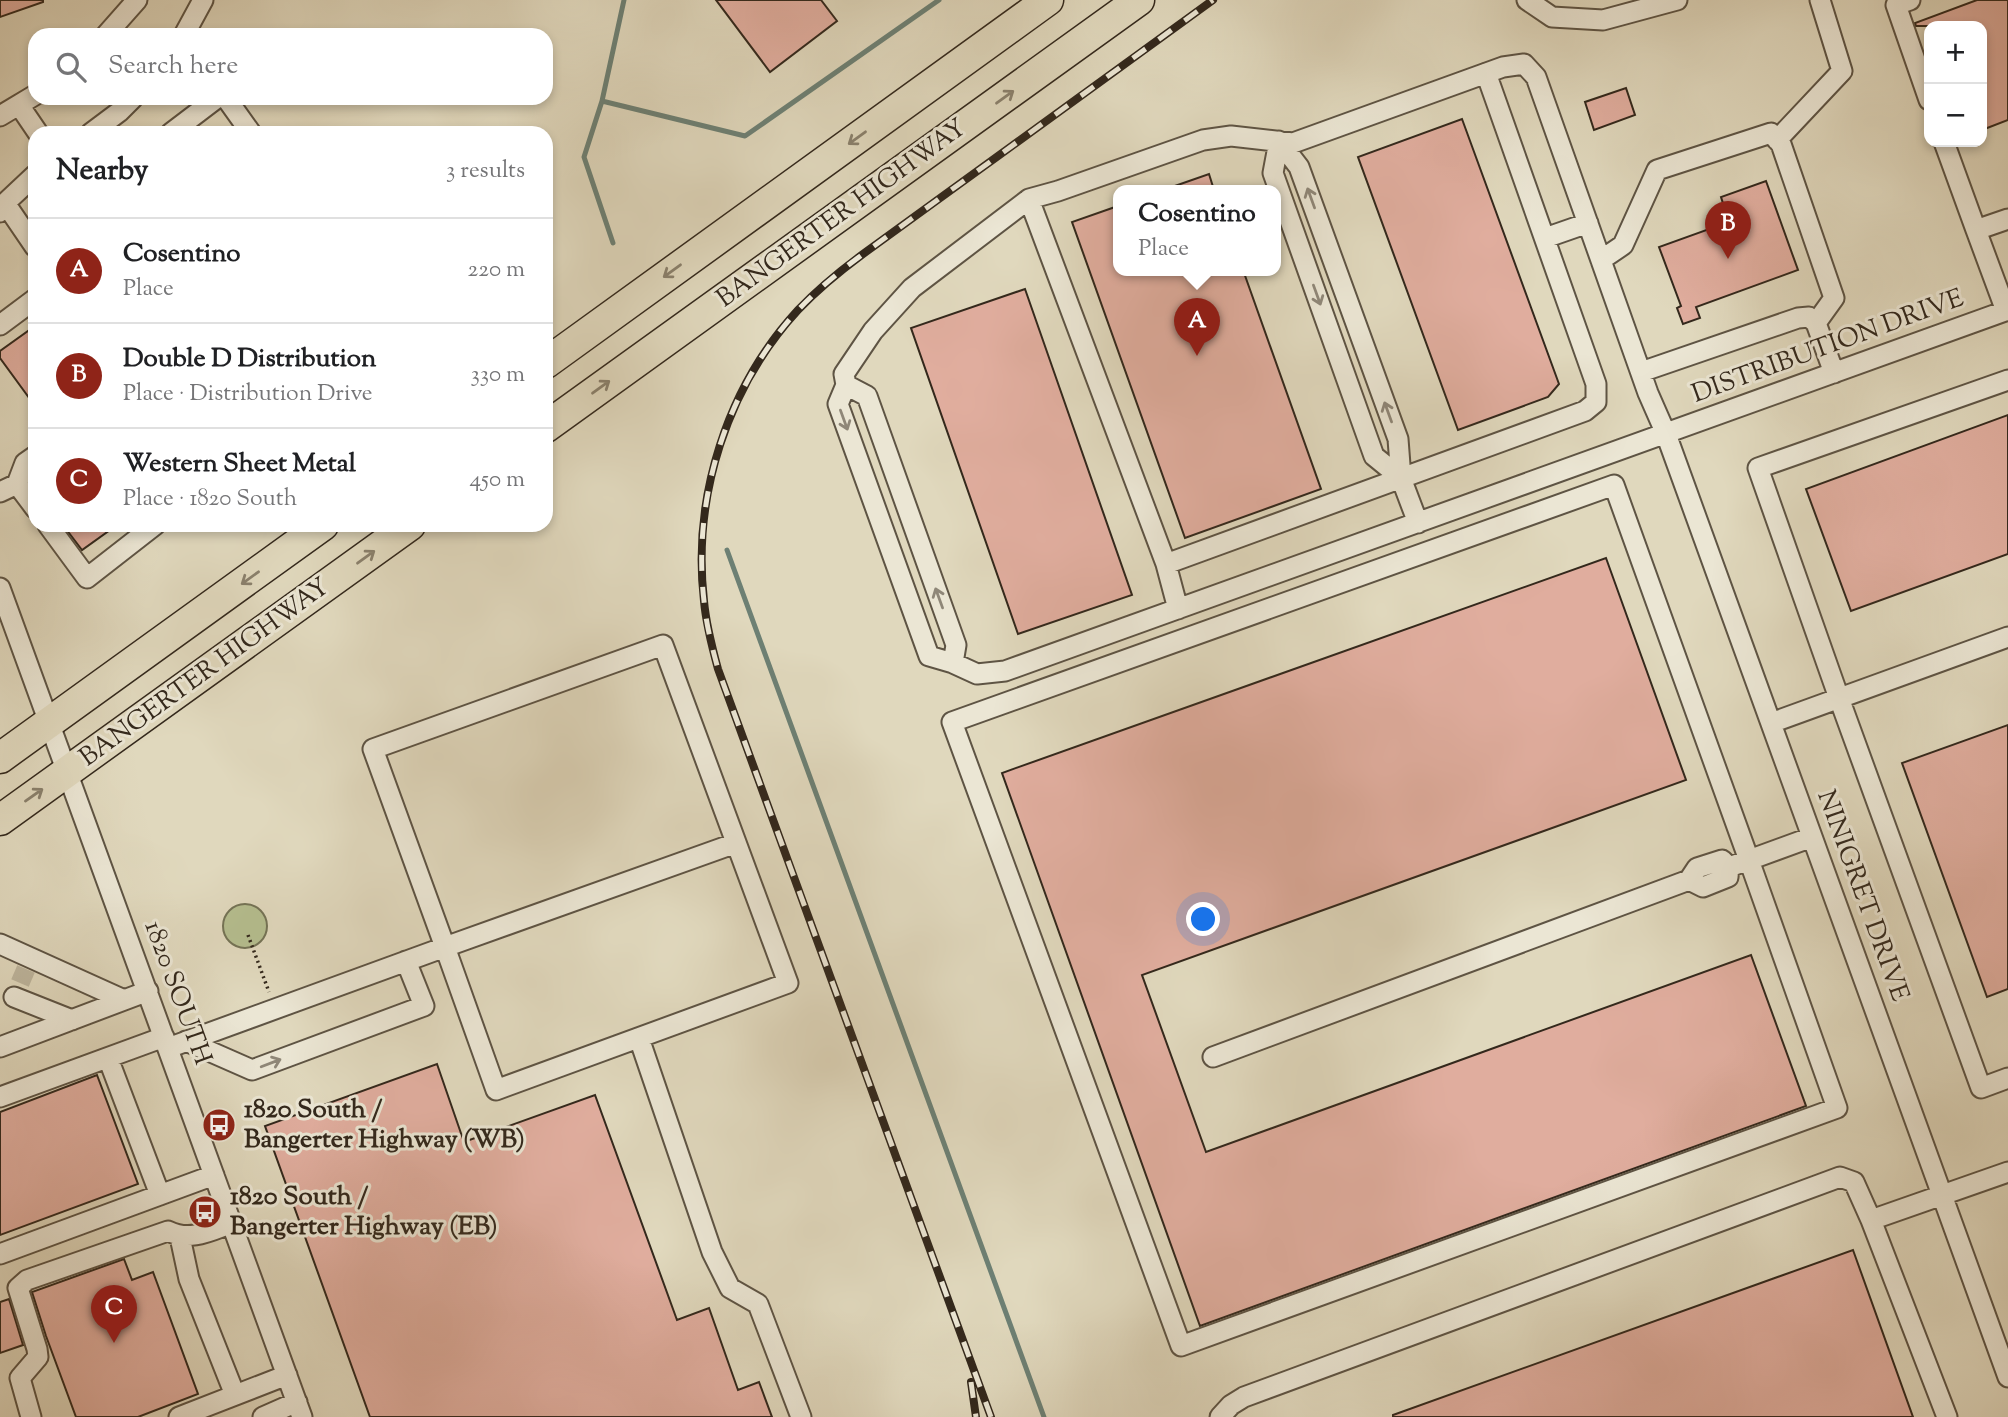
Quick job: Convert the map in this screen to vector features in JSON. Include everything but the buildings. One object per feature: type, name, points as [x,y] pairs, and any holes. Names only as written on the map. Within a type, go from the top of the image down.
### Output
[{"type":"highway","name":"BANGERTER HIGHWAY","points":[[553,358],[1048,0]]},
{"type":"highway","name":"BANGERTER HIGHWAY","points":[[553,422],[1139,0]]},
{"type":"highway","name":"BANGERTER HIGHWAY","points":[[0,758],[313,532]]},
{"type":"highway","name":"BANGERTER HIGHWAY","points":[[0,820],[400,532]]},
{"type":"street","points":[[113,28],[137,0]]},
{"type":"street","points":[[188,28],[203,0]]},
{"type":"street","points":[[1527,0],[1552,17],[1603,20],[1677,0]]},
{"type":"street","points":[[1777,140],[1842,71],[1820,0]]},
{"type":"street","points":[[1910,0],[1896,5],[1924,86]]},
{"type":"street","name":"NINIGRET DRIVE","points":[[1486,73],[1524,64],[1536,77],[2008,1377]]},
{"type":"street","points":[[953,663],[956,645],[867,396],[846,385],[844,374],[873,331],[912,288],[1029,199],[1203,140],[1231,136],[1293,144],[1486,73],[1596,384],[1596,402],[1585,411],[1166,564]]},
{"type":"street","points":[[0,116],[27,100]]},
{"type":"street","points":[[29,105],[36,126]]},
{"type":"street","points":[[100,126],[126,105]]},
{"type":"street","points":[[180,126],[208,105]]},
{"type":"street","points":[[231,105],[246,126]]},
{"type":"street","points":[[1601,260],[1623,245],[1657,170],[1771,133],[1777,140],[1834,298],[1816,323]]},
{"type":"street","points":[[1279,141],[1299,167],[1394,426],[1398,439],[1401,478],[1418,523]]},
{"type":"street","points":[[1277,185],[1273,173],[1279,141]]},
{"type":"street","points":[[1946,147],[2007,311]]},
{"type":"street","points":[[28,183],[3,208],[28,238]]},
{"type":"street","points":[[1281,195],[1374,456],[1401,478]]},
{"type":"street","points":[[1029,199],[1166,564],[1178,609]]},
{"type":"street","points":[[1976,230],[2008,219]]},
{"type":"street","points":[[1545,239],[1588,223]]},
{"type":"street","points":[[0,325],[28,304]]},
{"type":"street","name":"DISTRIBUTION DRIVE","points":[[846,385],[838,404],[929,656],[977,674],[1005,671],[2007,311]]},
{"type":"street","points":[[1641,372],[1798,318],[1809,317],[1816,323],[1834,373]]},
{"type":"street","points":[[2008,380],[1758,468],[1980,1088],[2008,1078]]},
{"type":"street","points":[[28,460],[8,488],[28,503]]},
{"type":"street","points":[[1614,485],[1749,860],[1836,1108],[1181,1346],[952,722],[1614,485]]},
{"type":"street","points":[[53,532],[87,578],[146,532]]},
{"type":"street","name":"1820 SOUTH","points":[[0,588],[148,992],[173,1042],[214,1175],[299,1410]]},
{"type":"street","points":[[1771,723],[2008,637]]},
{"type":"street","points":[[663,645],[788,983],[496,1090],[445,947],[373,749],[663,645]]},
{"type":"street","points":[[1213,1057],[1689,880],[1697,868],[1722,860],[1729,867],[1812,837]]},
{"type":"street","points":[[0,1097],[108,1058],[173,1042],[276,1009],[736,844]]},
{"type":"street","points":[[0,944],[18,980],[72,1020]]},
{"type":"street","points":[[173,1042],[252,1070],[424,1006],[406,961]]},
{"type":"street","points":[[18,980],[124,1000]]},
{"type":"street","points":[[3,1045],[148,992]]},
{"type":"street","points":[[639,1038],[712,1252],[730,1288],[758,1304],[801,1417]]},
{"type":"street","points":[[108,1058],[160,1195]]},
{"type":"street","points":[[1871,1220],[2008,1172]]},
{"type":"street","points":[[0,1254],[214,1175]]},
{"type":"street","points":[[1220,1417],[1231,1405],[1244,1397],[1840,1177],[1854,1182],[1871,1220],[1947,1417]]},
{"type":"street","points":[[31,1417],[20,1378],[38,1357],[18,1288],[27,1280],[168,1231],[180,1237],[194,1236],[232,1223]]},
{"type":"street","points":[[180,1237],[189,1279],[235,1395]]},
{"type":"street","points":[[179,1417],[287,1375]]},
{"type":"street","points":[[263,1417],[299,1410]]},
{"type":"path","points":[[248,935],[276,1009]]},
{"type":"green space","points":[[245,904],[254,905],[261,910],[266,917],[266,935],[261,942],[254,947],[245,948],[236,947],[229,942],[224,935],[223,926],[224,917],[229,910],[236,905]]},
{"type":"waterway","points":[[613,243],[584,157],[602,101],[624,0]]},
{"type":"waterway","points":[[602,101],[745,136],[939,0]]},
{"type":"waterway","points":[[727,550],[1044,1417]]},
{"type":"tunnel","points":[[20,983],[26,969]]},
{"type":"railway","points":[[991,1417],[718,669],[704,601],[704,522],[720,445],[734,408],[773,340],[798,310],[829,280],[863,254],[1213,0]]},
{"type":"railway","points":[[971,1382],[976,1417]]},
{"type":"place","name":"Double D Distribution","points":[[1728,259]]},
{"type":"place","name":"Cosentino","points":[[1197,356]]},
{"type":"place","name":"1820 South / Bangerter Highway (WB)","points":[[219,1125]]},
{"type":"place","name":"1820 South / Bangerter Highway (EB)","points":[[205,1212]]},
{"type":"place","name":"Western Sheet Metal","points":[[114,1343]]}]
